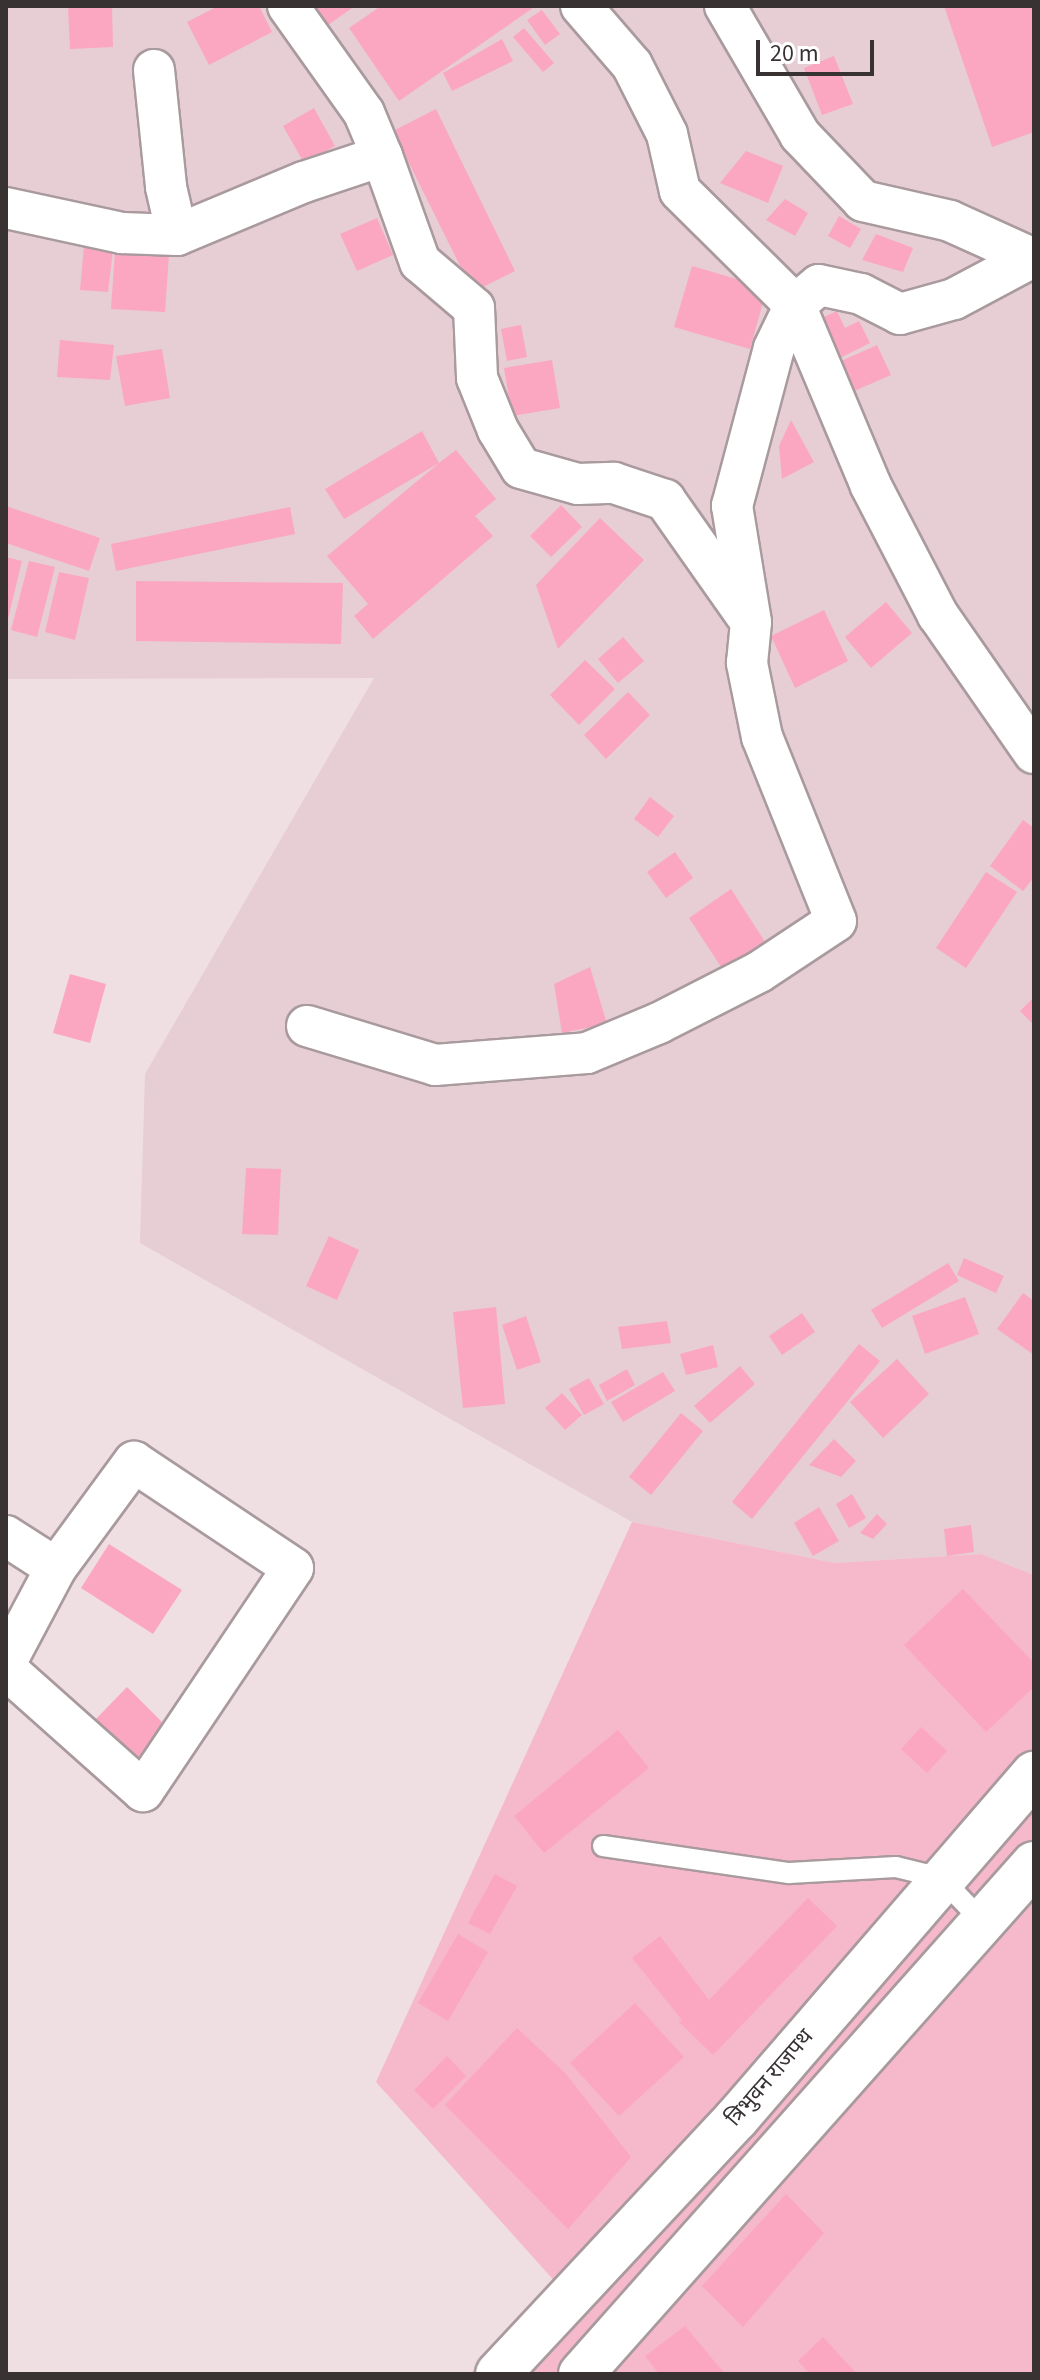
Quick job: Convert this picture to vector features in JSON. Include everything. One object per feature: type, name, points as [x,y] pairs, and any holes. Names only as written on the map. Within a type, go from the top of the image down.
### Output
[{"type":"highway","name":"त्रिभुवन राजपथ","points":[[498,2374],[736,2119],[1034,1774]]},
{"type":"highway","points":[[581,2374],[1034,1864]]},
{"type":"street","points":[[288,6],[364,113],[420,262],[474,308],[477,378],[498,430],[521,468],[578,484],[614,483],[665,500],[751,622]]},
{"type":"street","points":[[581,6],[632,65],[667,134],[680,191],[795,305],[871,486],[938,615],[1034,753]]},
{"type":"street","points":[[725,6],[800,135],[863,201],[950,221],[1032,258]]},
{"type":"street","points":[[154,70],[166,187],[177,235]]},
{"type":"street","points":[[6,208],[122,233],[177,235],[304,182],[382,156]]},
{"type":"street","points":[[307,1026],[435,1065],[587,1053],[659,1023],[759,972],[836,921],[762,737],[747,663],[751,622],[732,506],[774,348],[795,305],[819,285],[861,294],[900,314],[954,299],[1032,258]]},
{"type":"street","points":[[6,1662],[56,1568],[134,1462],[293,1568],[143,1791],[6,1669]]},
{"type":"street","points":[[6,1536],[56,1568]]},
{"type":"lane","points":[[603,1846],[789,1873],[896,1867],[941,1878],[983,1922]]},
{"type":"shaded area","points":[[6,6],[1034,6],[1034,1575],[981,1554],[835,1563],[632,1522],[140,1243],[145,1074],[374,678],[6,679]]},
{"type":"shaded area","points":[[632,1522],[835,1563],[981,1554],[1034,1575],[1034,2374],[470,2374],[558,2285],[376,2082]]},
{"type":"building","points":[[68,6],[112,6],[113,47],[70,49]]},
{"type":"building","points":[[218,6],[259,6],[272,32],[209,65],[187,22]]},
{"type":"building","points":[[301,6],[355,6],[318,32]]},
{"type":"building","points":[[381,6],[533,8],[399,101],[349,28]]},
{"type":"building","points":[[944,6],[1034,6],[1034,132],[992,147]]},
{"type":"building","points":[[542,10],[560,34],[545,45],[527,20]]},
{"type":"building","points":[[524,28],[554,63],[543,72],[513,37]]},
{"type":"building","points":[[502,39],[513,61],[452,91],[443,73]]},
{"type":"building","points":[[834,56],[853,104],[822,115],[804,68]]},
{"type":"building","points":[[314,108],[335,146],[304,163],[283,126]]},
{"type":"building","points":[[436,109],[515,271],[473,292],[393,131]]},
{"type":"building","points":[[746,151],[783,166],[768,203],[720,183]]},
{"type":"building","points":[[785,199],[808,213],[795,236],[766,220]]},
{"type":"building","points":[[839,216],[861,229],[850,248],[828,236]]},
{"type":"building","points":[[377,218],[393,255],[357,271],[340,234]]},
{"type":"building","points":[[876,234],[913,248],[903,272],[862,260]]},
{"type":"building","points":[[84,246],[113,250],[108,292],[80,290]]},
{"type":"building","points":[[115,250],[169,254],[165,312],[111,309]]},
{"type":"building","points":[[692,266],[767,288],[750,349],[674,327]]},
{"type":"building","points":[[837,311],[845,328],[859,321],[870,343],[832,362],[813,322]]},
{"type":"building","points":[[521,325],[527,357],[507,361],[501,329]]},
{"type":"building","points":[[60,340],[114,345],[110,380],[57,377]]},
{"type":"building","points":[[877,345],[891,375],[852,392],[839,362]]},
{"type":"building","points":[[162,349],[170,398],[125,406],[116,356]]},
{"type":"building","points":[[552,360],[560,408],[512,416],[504,368]]},
{"type":"building","points":[[791,420],[814,462],[782,479],[779,446]]},
{"type":"building","points":[[422,431],[439,463],[344,519],[325,489]]},
{"type":"building","points":[[456,450],[496,499],[475,516],[493,536],[373,639],[354,616],[368,604],[327,556]]},
{"type":"building","points":[[561,505],[582,527],[551,557],[530,536]]},
{"type":"building","points":[[6,506],[100,538],[89,571],[6,543]]},
{"type":"building","points":[[290,507],[295,534],[116,571],[111,544]]},
{"type":"building","points":[[600,518],[644,560],[558,649],[536,585]]},
{"type":"building","points":[[6,557],[22,561],[7,623],[6,623]]},
{"type":"building","points":[[29,561],[55,567],[37,637],[11,630]]},
{"type":"building","points":[[59,572],[89,578],[75,640],[45,632]]},
{"type":"building","points":[[136,581],[343,583],[341,644],[136,641]]},
{"type":"building","points":[[886,602],[912,633],[871,668],[845,637]]},
{"type":"building","points":[[824,610],[848,661],[795,688],[771,636]]},
{"type":"building","points":[[623,637],[644,661],[618,683],[598,659]]},
{"type":"building","points":[[585,660],[615,689],[579,725],[550,695]]},
{"type":"building","points":[[628,692],[650,715],[606,759],[584,735]]},
{"type":"building","points":[[650,797],[674,816],[658,837],[634,819]]},
{"type":"building","points":[[1023,820],[1034,828],[1034,877],[1023,891],[990,866]]},
{"type":"building","points":[[675,852],[693,878],[666,898],[647,872]]},
{"type":"building","points":[[986,872],[1017,892],[966,968],[936,948]]},
{"type":"building","points":[[731,889],[771,951],[729,979],[689,918]]},
{"type":"building","points":[[590,967],[607,1024],[562,1033],[554,984]]},
{"type":"building","points":[[70,974],[106,984],[90,1043],[53,1033]]},
{"type":"building","points":[[1034,997],[1034,1025],[1020,1011]]},
{"type":"building","points":[[246,1168],[281,1169],[278,1235],[242,1234]]},
{"type":"building","points":[[329,1236],[359,1250],[337,1300],[306,1286]]},
{"type":"building","points":[[964,1258],[1004,1276],[996,1293],[957,1275]]},
{"type":"building","points":[[948,1263],[959,1281],[882,1328],[871,1310]]},
{"type":"building","points":[[1023,1293],[1034,1301],[1034,1355],[997,1329]]},
{"type":"building","points":[[965,1297],[979,1334],[925,1354],[912,1316]]},
{"type":"building","points":[[496,1307],[505,1404],[463,1408],[453,1312]]},
{"type":"building","points":[[802,1313],[815,1332],[782,1355],[769,1336]]},
{"type":"building","points":[[526,1316],[541,1362],[517,1370],[502,1325]]},
{"type":"building","points":[[667,1321],[671,1343],[622,1349],[618,1327]]},
{"type":"building","points":[[859,1344],[880,1361],[752,1519],[732,1502]]},
{"type":"building","points":[[713,1345],[718,1367],[686,1375],[680,1354]]},
{"type":"building","points":[[897,1359],[929,1394],[883,1438],[850,1402]]},
{"type":"building","points":[[740,1366],[755,1384],[710,1423],[694,1406]]},
{"type":"building","points":[[627,1369],[635,1385],[607,1401],[599,1385]]},
{"type":"building","points":[[663,1372],[675,1391],[623,1422],[611,1402]]},
{"type":"building","points":[[589,1378],[604,1404],[584,1415],[569,1389]]},
{"type":"building","points":[[562,1393],[582,1415],[565,1430],[545,1408]]},
{"type":"building","points":[[681,1413],[703,1431],[651,1495],[629,1477]]},
{"type":"building","points":[[834,1439],[856,1461],[841,1477],[809,1465]]},
{"type":"building","points":[[852,1494],[866,1518],[849,1528],[836,1504]]},
{"type":"building","points":[[819,1507],[839,1541],[813,1556],[794,1523]]},
{"type":"building","points":[[877,1514],[887,1524],[873,1539],[860,1533]]},
{"type":"building","points":[[971,1525],[974,1552],[947,1556],[944,1529]]},
{"type":"building","points":[[109,1544],[182,1590],[153,1634],[81,1588]]},
{"type":"building","points":[[963,1589],[1034,1663],[1034,1687],[986,1732],[904,1645]]},
{"type":"building","points":[[127,1687],[174,1734],[139,1770],[92,1723]]},
{"type":"building","points":[[921,1727],[947,1751],[927,1773],[901,1749]]},
{"type":"building","points":[[618,1730],[649,1768],[544,1853],[514,1816]]},
{"type":"building","points":[[495,1874],[517,1886],[490,1934],[468,1923]]},
{"type":"building","points":[[808,1898],[837,1926],[713,2055],[679,2022],[682,2020],[632,1958],[660,1936],[709,2000]]},
{"type":"building","points":[[458,1934],[488,1952],[448,2021],[418,2003]]},
{"type":"building","points":[[635,2003],[684,2057],[619,2116],[570,2063]]},
{"type":"building","points":[[517,2028],[566,2074],[631,2157],[568,2229],[445,2105]]},
{"type":"building","points":[[447,2056],[466,2076],[433,2109],[414,2090]]},
{"type":"building","points":[[786,2194],[824,2233],[743,2327],[702,2286]]},
{"type":"building","points":[[685,2326],[725,2374],[659,2374],[645,2356]]},
{"type":"building","points":[[823,2337],[857,2374],[810,2374],[798,2361]]}]
